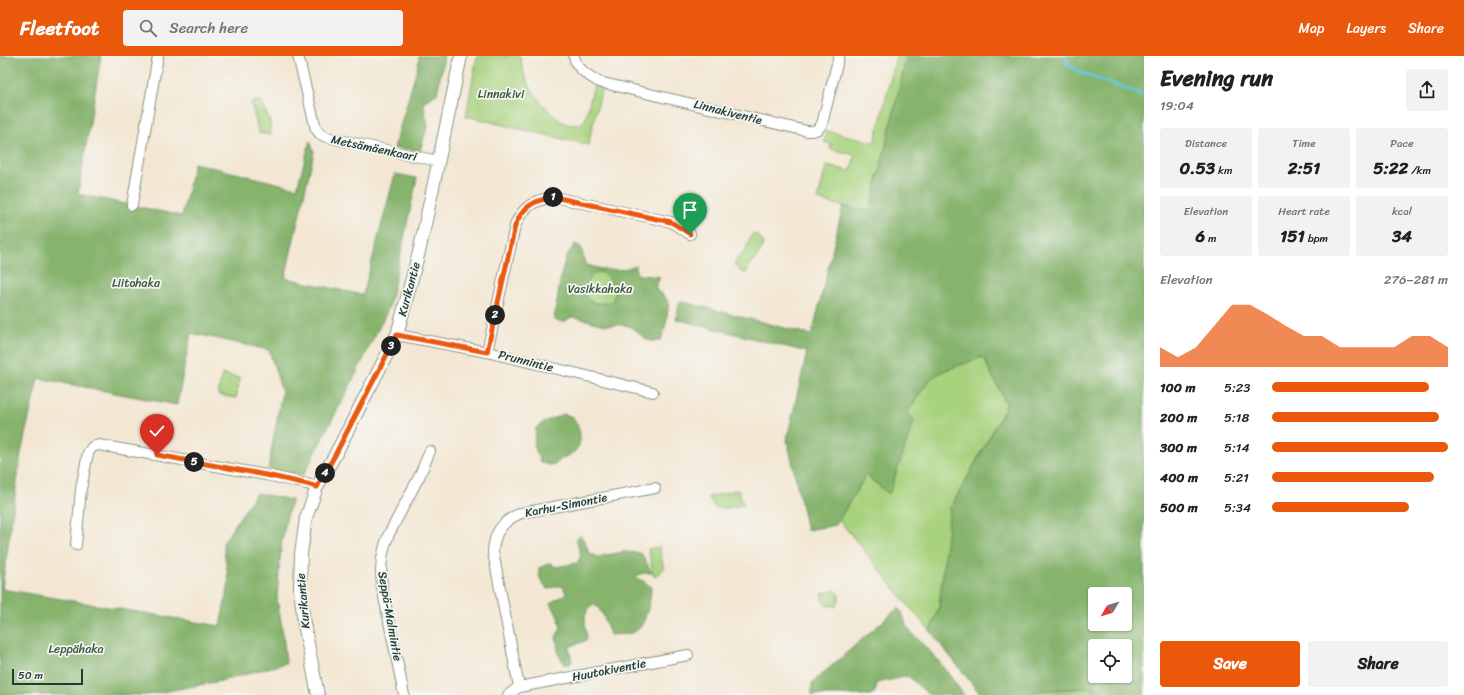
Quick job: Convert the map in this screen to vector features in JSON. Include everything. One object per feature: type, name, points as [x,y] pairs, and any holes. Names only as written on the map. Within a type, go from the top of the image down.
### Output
[{"type":"main road","name":"Kurikantie","points":[[318,695],[304,624],[300,569],[306,518],[317,487],[397,335],[420,248],[461,56]]},
{"type":"street","points":[[132,205],[158,56]]},
{"type":"street","name":"Metsämäenkaari","points":[[298,56],[316,129],[320,134],[326,137],[438,161]]},
{"type":"street","name":"Linnakiventie","points":[[574,56],[574,60],[584,73],[599,82],[807,132],[816,131],[822,124],[839,56]]},
{"type":"street","points":[[487,352],[515,226],[522,213],[537,201],[554,197],[671,222],[690,234]]},
{"type":"street","name":"Prunnintie","points":[[397,335],[487,352],[653,392]]},
{"type":"street","points":[[76,545],[81,489],[88,453],[92,448],[99,445],[266,475],[317,487]]},
{"type":"street","name":"Seppä-Malmintie","points":[[404,695],[382,587],[382,558],[389,534],[419,477],[430,451]]},
{"type":"street","name":"Karhu-Simontie","points":[[519,687],[493,552],[496,536],[500,528],[506,521],[521,513],[655,488]]},
{"type":"street","name":"Huutokiventie","points":[[508,695],[519,687],[688,655]]},
{"type":"green space","points":[[0,56],[101,56],[78,194],[182,216],[194,163],[297,188],[310,141],[314,152],[285,278],[363,295],[395,174],[417,178],[389,307],[303,476],[268,469],[282,392],[269,350],[191,333],[177,405],[38,378],[21,453],[2,589],[220,626],[229,583],[223,543],[256,493],[292,500],[287,516],[281,547],[277,598],[286,663],[225,680],[147,695],[0,695]]},
{"type":"green space","points":[[419,56],[444,56],[437,94],[424,101],[428,126],[420,150],[394,148],[418,65]]},
{"type":"green space","name":"Linnakivi","points":[[477,56],[520,56],[525,76],[535,94],[551,113],[568,124],[573,125],[582,123],[585,120],[594,85],[602,88],[588,145],[466,116]]},
{"type":"green space","points":[[896,56],[907,56],[870,213],[818,200],[826,166],[851,171],[855,155],[830,149],[831,144],[824,142],[827,131],[875,142]]},
{"type":"green space","points":[[907,56],[1144,56],[1144,695],[1094,695],[1093,688],[1034,691],[1036,695],[981,695],[930,631],[939,608],[950,509],[1007,405],[983,357],[943,371],[930,379],[908,411],[914,422],[889,494],[866,475],[836,525],[807,530],[787,439],[807,352],[676,319],[680,301],[812,335],[843,206],[870,212]]},
{"type":"green space","points":[[260,100],[270,121],[271,135],[259,133],[251,103]]},
{"type":"green space","points":[[753,233],[763,241],[761,250],[746,273],[741,272],[735,264],[745,250]]},
{"type":"green space","points":[[575,244],[581,247],[585,264],[610,270],[629,268],[635,265],[636,273],[640,275],[660,277],[655,288],[669,302],[666,324],[661,340],[651,341],[626,325],[605,325],[571,317],[564,322],[554,320],[561,275],[566,257]],"holes":[[[598,272],[602,272],[612,282],[615,293],[611,302],[595,303],[586,297],[586,283],[593,275]]]},
{"type":"green space","name":"Vasikkahaka","points":[[598,272],[602,272],[614,286],[615,293],[611,302],[595,303],[586,297],[586,283]]},
{"type":"green space","points":[[983,357],[1007,405],[950,509],[939,608],[930,631],[839,520],[866,475],[889,494],[908,411],[930,379],[943,371]]},
{"type":"green space","points":[[222,374],[240,378],[236,398],[218,395]]},
{"type":"green space","points":[[564,414],[573,417],[579,430],[580,439],[577,448],[572,454],[560,459],[556,464],[548,465],[540,462],[534,445],[536,428],[544,422]]},
{"type":"green space","points":[[737,490],[739,491],[744,504],[726,508],[715,507],[708,497]]},
{"type":"green space","points":[[580,535],[585,542],[589,553],[597,557],[623,552],[641,553],[652,573],[637,575],[636,578],[645,582],[651,587],[651,592],[649,605],[642,625],[634,632],[629,634],[610,635],[600,610],[593,604],[587,612],[585,620],[587,640],[569,647],[572,661],[570,664],[565,664],[559,656],[556,637],[561,628],[559,619],[551,603],[566,594],[563,586],[548,589],[540,579],[539,568],[550,563],[556,567],[577,563],[581,556],[576,539]]},
{"type":"green space","points":[[659,547],[664,569],[654,577],[648,549]]},
{"type":"green space","points":[[835,590],[839,594],[839,601],[835,607],[833,605],[827,606],[822,597],[823,593]]},
{"type":"green space","points":[[898,608],[902,612],[906,625],[911,632],[938,660],[964,695],[929,695],[908,676],[877,683],[875,692],[871,695],[812,695],[812,683]]},
{"type":"green space","points":[[1094,688],[1094,695],[1036,695],[1033,691]]},
{"type":"waterway","points":[[1066,56],[1068,64],[1079,72],[1144,95]]},
{"type":"route","points":[[157,455],[266,475],[317,487],[397,335],[487,352],[515,226],[522,213],[529,206],[545,198],[554,197],[671,222],[690,234]]},
{"type":"park label","name":"Liitohaka","points":[[136,283]]},
{"type":"park label","name":"Leppähaka","points":[[76,649]]}]
